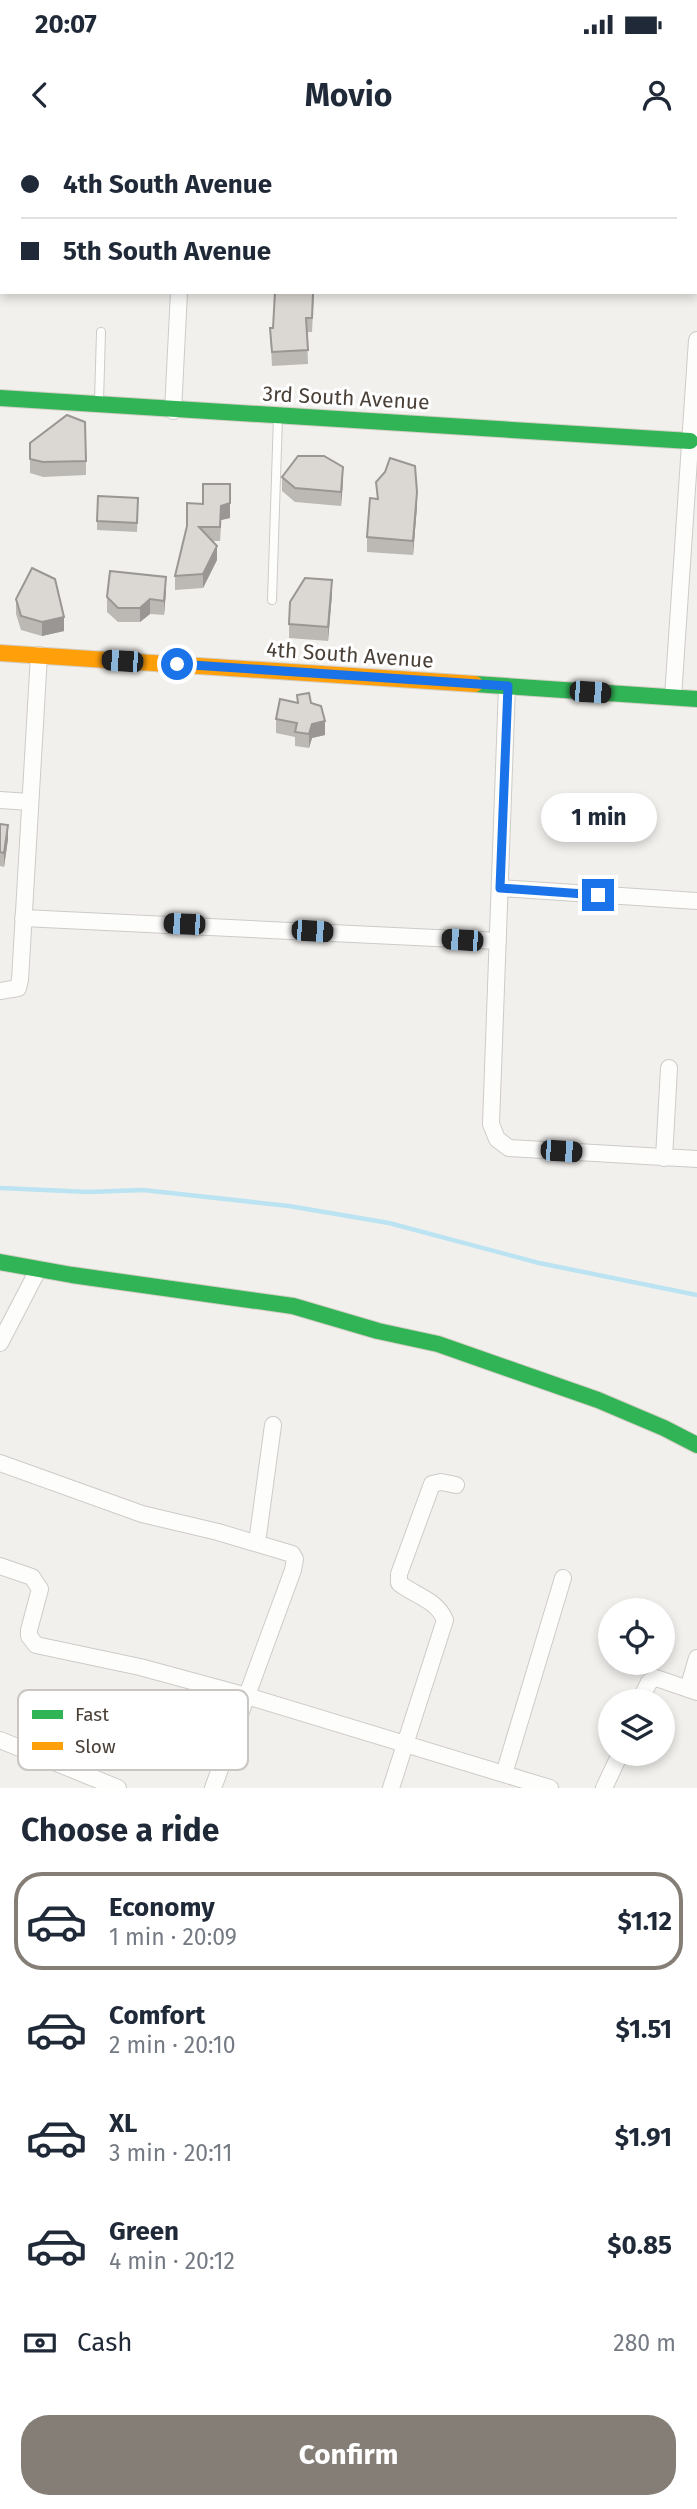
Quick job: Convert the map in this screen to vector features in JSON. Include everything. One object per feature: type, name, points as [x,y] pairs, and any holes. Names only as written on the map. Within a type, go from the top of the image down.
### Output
[{"type":"street","points":[[173,411],[179,294]]},
{"type":"street","points":[[674,697],[692,497],[690,441],[697,340]]},
{"type":"street","name":"3rd South Avenue","points":[[0,398],[173,411],[278,414],[690,441]]},
{"type":"street","name":"4th South Avenue","points":[[0,653],[697,699]]},
{"type":"street","points":[[0,991],[18,988],[39,655]]},
{"type":"street","points":[[508,686],[491,1124],[497,1139],[509,1148],[697,1159]]},
{"type":"street","points":[[0,800],[30,802]]},
{"type":"street","points":[[500,888],[697,901]]},
{"type":"street","points":[[23,918],[498,940]]},
{"type":"street","points":[[666,1158],[669,1068]]},
{"type":"street","points":[[0,1262],[38,1270],[293,1306],[378,1331],[438,1344],[598,1400],[697,1445]]},
{"type":"street","points":[[0,1343],[38,1270]]},
{"type":"street","points":[[257,1543],[273,1425]]},
{"type":"street","points":[[0,1463],[142,1514],[292,1554],[295,1559],[293,1570],[248,1693]]},
{"type":"street","points":[[391,1788],[445,1620],[433,1603],[399,1583],[399,1574],[432,1484],[441,1482],[456,1485]]},
{"type":"street","points":[[0,1566],[32,1577],[40,1589],[29,1630],[29,1636],[36,1644],[225,1690]]},
{"type":"street","points":[[504,1774],[563,1578]]},
{"type":"street","points":[[646,1689],[649,1682],[656,1678],[692,1690],[697,1658]]},
{"type":"street","points":[[248,1696],[550,1788]]},
{"type":"street","points":[[0,1740],[18,1747]]},
{"type":"street","points":[[604,1788],[614,1766]]},
{"type":"street","points":[[74,1770],[118,1788]]},
{"type":"street","points":[[213,1788],[220,1770]]},
{"type":"lane","points":[[99,404],[102,332]]},
{"type":"lane","points":[[272,600],[278,414]]},
{"type":"building","points":[[275,294],[313,294],[312,318],[306,318],[308,350],[272,352],[270,328],[273,328]]},
{"type":"building","points":[[67,415],[85,422],[86,461],[43,462],[30,459],[30,443]]},
{"type":"building","points":[[298,456],[324,456],[343,467],[341,492],[295,488],[282,477]]},
{"type":"building","points":[[390,458],[415,466],[417,492],[413,541],[367,537],[370,498],[378,499],[376,482],[385,472]]},
{"type":"building","points":[[203,484],[230,484],[230,503],[221,506],[220,527],[199,527],[217,546],[203,574],[175,576],[187,526],[187,503],[203,504]]},
{"type":"building","points":[[98,496],[138,498],[137,523],[97,521]]},
{"type":"building","points":[[32,568],[55,579],[64,617],[42,622],[21,616],[16,599]]},
{"type":"building","points":[[110,571],[166,577],[164,601],[150,599],[140,608],[118,608],[107,597]]},
{"type":"building","points":[[305,578],[332,580],[328,627],[289,624],[290,602]]},
{"type":"building","points":[[309,693],[311,703],[321,706],[325,721],[312,724],[309,734],[295,732],[297,723],[276,719],[280,699],[298,703],[297,695]]},
{"type":"building","points":[[0,824],[8,825],[4,853],[0,852]]},
{"type":"waterway","points":[[0,1188],[89,1192],[143,1190],[289,1206],[389,1223],[539,1263],[697,1295]]},
{"type":"traffic: fast","points":[[0,398],[690,441]]},
{"type":"traffic: fast","points":[[475,684],[697,699]]},
{"type":"traffic: fast","points":[[0,1262],[72,1275],[293,1306],[378,1331],[438,1344],[598,1400],[697,1445]]},
{"type":"traffic: slow","points":[[0,653],[475,684]]},
{"type":"route","points":[[177,664],[508,686],[500,888],[598,895]]}]
